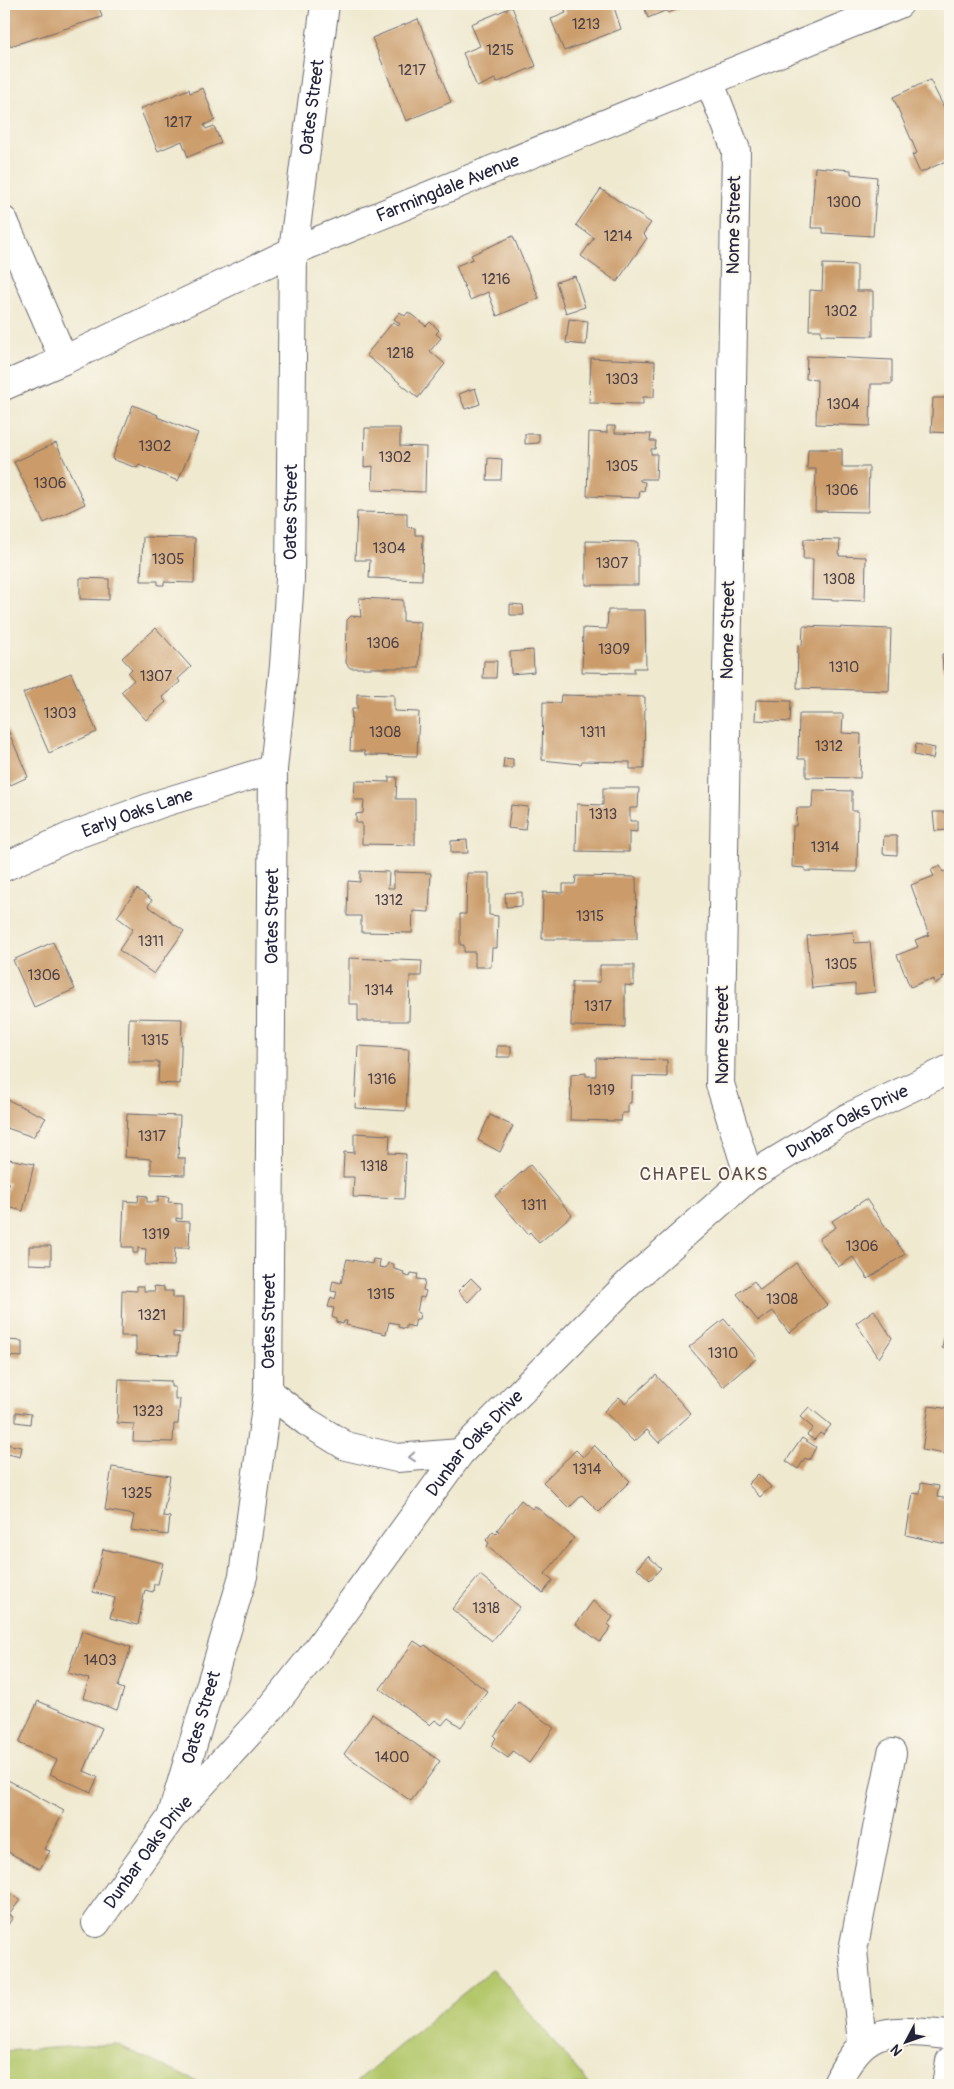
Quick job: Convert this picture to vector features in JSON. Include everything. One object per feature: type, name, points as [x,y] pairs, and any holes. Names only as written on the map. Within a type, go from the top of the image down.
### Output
[{"type":"street","name":"Oates Street","points":[[171,1818],[243,1576],[268,1392],[273,769],[284,665],[290,579],[293,251],[325,4]]},
{"type":"street","name":"Farmingdale Avenue","points":[[4,386],[64,360],[293,251],[710,83],[898,4]]},
{"type":"street","name":"Nome Street","points":[[710,83],[736,150],[720,1084],[749,1177]]},
{"type":"street","points":[[4,221],[64,360]]},
{"type":"street","name":"Early Oaks Lane","points":[[4,867],[69,837],[162,803],[273,769]]},
{"type":"street","name":"Dunbar Oaks Drive","points":[[96,1923],[171,1818],[267,1713],[316,1651],[460,1453],[630,1282],[749,1177],[847,1118],[950,1069]]},
{"type":"street","points":[[268,1392],[307,1422],[346,1446],[397,1458],[460,1453]]},
{"type":"street","points":[[862,2044],[853,1950],[892,1753]]},
{"type":"street","points":[[836,2085],[846,2065],[862,2044],[890,2031],[950,2035]]},
{"type":"street","points":[[946,2085],[950,2061]]},
{"type":"green space","points":[[493,1969],[590,2085],[352,2085]]},
{"type":"green space","points":[[116,2044],[203,2085],[4,2085],[4,2051]]},
{"type":"building","points":[[4,4],[98,4],[102,17],[4,48]]},
{"type":"building","points":[[562,4],[613,4],[621,29],[564,51],[551,19],[566,13]]},
{"type":"building","points":[[643,4],[692,4],[668,13],[667,10],[648,18]]},
{"type":"building","points":[[512,7],[536,66],[496,83],[495,79],[477,87],[463,53],[480,46],[471,24]]},
{"type":"building","points":[[418,19],[451,102],[406,121],[372,38]]},
{"type":"building","points":[[930,80],[950,119],[950,159],[920,173],[912,155],[917,153],[893,97]]},
{"type":"building","points":[[203,88],[215,120],[204,125],[206,129],[214,126],[221,143],[188,157],[182,141],[158,151],[140,109],[189,89],[190,93]]},
{"type":"building","points":[[815,167],[851,170],[851,174],[877,177],[873,236],[823,233],[823,228],[811,228]]},
{"type":"building","points":[[601,189],[651,223],[643,234],[647,238],[617,282],[581,256],[594,238],[576,225]]},
{"type":"building","points":[[513,236],[539,298],[497,316],[488,292],[470,300],[456,266],[473,259],[471,255]]},
{"type":"building","points":[[823,264],[857,265],[857,291],[873,291],[873,336],[821,335],[821,330],[809,330],[810,290],[822,291]]},
{"type":"building","points":[[575,276],[585,307],[566,313],[556,282]]},
{"type":"building","points":[[400,312],[405,316],[408,312],[426,326],[430,322],[439,330],[436,334],[441,338],[430,351],[445,364],[418,398],[366,355],[393,322],[398,326],[400,324],[394,319]]},
{"type":"building","points":[[569,319],[588,321],[586,345],[566,343]]},
{"type":"building","points":[[807,356],[892,360],[892,384],[871,384],[870,426],[816,424],[817,380],[806,379]]},
{"type":"building","points":[[591,358],[655,361],[654,397],[643,397],[643,404],[589,403]]},
{"type":"building","points":[[475,388],[480,404],[465,409],[459,394]]},
{"type":"building","points":[[933,398],[950,398],[950,433],[931,432]]},
{"type":"building","points":[[133,405],[158,415],[157,417],[198,433],[178,481],[139,465],[137,468],[112,459]]},
{"type":"building","points":[[607,426],[615,426],[615,433],[651,434],[650,441],[656,441],[655,449],[651,449],[651,454],[657,454],[656,479],[640,479],[640,481],[645,482],[644,491],[640,490],[639,498],[587,496],[589,432],[607,433]]},
{"type":"building","points":[[365,428],[400,428],[400,446],[426,447],[425,492],[372,490],[373,466],[364,467]]},
{"type":"building","points":[[525,434],[539,434],[539,443],[525,444]]},
{"type":"building","points":[[56,443],[85,504],[44,523],[14,462]]},
{"type":"building","points":[[808,449],[842,449],[842,467],[869,467],[868,512],[815,511],[816,469],[807,469]]},
{"type":"building","points":[[488,458],[502,459],[501,480],[487,480]]},
{"type":"building","points":[[357,512],[407,513],[407,527],[415,528],[415,535],[423,535],[422,580],[369,578],[370,560],[355,560]]},
{"type":"building","points":[[143,537],[195,538],[194,583],[164,582],[164,585],[158,585],[158,581],[141,581]]},
{"type":"building","points":[[804,539],[840,540],[839,556],[866,557],[865,601],[812,599],[813,559],[803,559]]},
{"type":"building","points":[[586,541],[638,542],[638,585],[586,585]]},
{"type":"building","points":[[80,578],[109,579],[109,600],[80,599]]},
{"type":"building","points":[[359,598],[403,600],[403,621],[421,622],[419,668],[350,668],[346,663],[347,620],[351,616],[361,617]]},
{"type":"building","points":[[510,604],[523,605],[524,615],[510,615]]},
{"type":"building","points":[[608,610],[645,610],[646,668],[634,668],[634,673],[582,672],[583,628],[607,629]]},
{"type":"building","points":[[803,626],[891,629],[889,691],[797,688],[798,645],[802,646]]},
{"type":"building","points":[[156,628],[191,667],[178,679],[180,682],[162,697],[166,702],[146,720],[121,692],[134,680],[128,673],[132,669],[122,658]]},
{"type":"building","points":[[533,650],[534,672],[511,674],[510,652]]},
{"type":"building","points":[[942,654],[950,654],[950,670],[943,670]]},
{"type":"building","points":[[484,661],[497,661],[496,678],[483,678]]},
{"type":"building","points":[[71,673],[97,732],[49,753],[23,693]]},
{"type":"building","points":[[357,694],[394,695],[394,711],[419,712],[417,756],[365,755],[364,751],[350,751],[352,709],[357,709]]},
{"type":"building","points":[[561,695],[645,697],[644,769],[630,769],[630,762],[582,761],[581,764],[542,760],[543,702],[560,703]]},
{"type":"building","points":[[756,700],[791,701],[790,722],[755,720]]},
{"type":"building","points":[[799,714],[843,714],[842,733],[861,734],[860,778],[806,777],[806,759],[798,759]]},
{"type":"building","points":[[4,721],[28,777],[4,788]]},
{"type":"building","points":[[916,744],[935,748],[933,759],[914,755]]},
{"type":"building","points":[[504,758],[513,759],[513,768],[503,768]]},
{"type":"building","points":[[389,777],[397,777],[396,799],[415,799],[415,845],[362,844],[362,823],[356,823],[356,814],[363,813],[364,800],[354,800],[355,781],[389,782]]},
{"type":"building","points":[[603,788],[639,788],[638,808],[630,808],[630,821],[637,821],[637,832],[629,831],[629,852],[576,851],[577,804],[603,805]]},
{"type":"building","points":[[813,790],[852,791],[852,811],[858,811],[857,872],[805,871],[805,868],[792,867],[793,826],[796,826],[797,808],[812,808]]},
{"type":"building","points":[[511,805],[528,807],[525,830],[508,828]]},
{"type":"building","points":[[933,812],[948,812],[948,830],[935,831]]},
{"type":"building","points":[[884,836],[897,836],[897,855],[883,854]]},
{"type":"building","points":[[467,840],[468,853],[451,853],[451,841]]},
{"type":"building","points":[[940,866],[943,872],[950,869],[950,974],[942,977],[943,980],[935,984],[934,979],[910,987],[897,955],[918,947],[915,940],[929,935],[911,885],[934,876],[931,870]]},
{"type":"building","points":[[360,871],[389,872],[388,888],[394,888],[394,872],[431,873],[429,912],[413,911],[412,933],[361,932],[361,916],[347,916],[348,881],[360,882]]},
{"type":"building","points":[[467,873],[489,873],[489,915],[498,916],[497,948],[492,948],[491,967],[475,967],[475,952],[464,952],[464,945],[460,945],[460,914],[466,914]]},
{"type":"building","points":[[576,876],[636,877],[637,939],[542,939],[543,892],[563,893],[563,884],[575,884]]},
{"type":"building","points":[[137,889],[152,900],[148,906],[184,931],[154,974],[119,950],[133,929],[117,917]]},
{"type":"building","points":[[522,892],[522,906],[506,907],[505,893]]},
{"type":"building","points":[[853,932],[854,943],[870,942],[875,992],[855,994],[855,984],[812,988],[807,936]]},
{"type":"building","points":[[53,942],[75,989],[34,1007],[13,960]]},
{"type":"building","points":[[349,958],[422,961],[421,976],[410,976],[409,1021],[358,1021],[358,1004],[349,1004]]},
{"type":"building","points":[[600,965],[634,965],[634,986],[625,985],[625,1027],[571,1026],[572,982],[600,982]]},
{"type":"building","points":[[129,1018],[182,1019],[180,1084],[158,1083],[159,1062],[128,1062]]},
{"type":"building","points":[[358,1046],[409,1049],[406,1111],[355,1108]]},
{"type":"building","points":[[497,1046],[511,1046],[511,1057],[497,1057]]},
{"type":"building","points":[[596,1058],[667,1060],[667,1077],[632,1076],[631,1103],[628,1103],[628,1113],[622,1113],[621,1121],[570,1120],[571,1075],[586,1073],[586,1076],[596,1076]]},
{"type":"building","points":[[4,1098],[46,1118],[33,1137],[4,1127]]},
{"type":"building","points":[[127,1114],[180,1116],[178,1158],[185,1158],[185,1175],[151,1174],[151,1159],[125,1157]]},
{"type":"building","points":[[490,1115],[513,1126],[500,1152],[478,1140]]},
{"type":"building","points":[[354,1133],[390,1135],[389,1153],[406,1154],[404,1199],[353,1197],[354,1177],[343,1177],[344,1152],[354,1153]]},
{"type":"building","points":[[9,1159],[34,1164],[23,1211],[4,1206],[9,1183],[5,1182]]},
{"type":"building","points":[[530,1165],[572,1215],[539,1243],[530,1232],[528,1234],[495,1196]]},
{"type":"building","points":[[139,1195],[147,1196],[147,1202],[158,1202],[158,1196],[169,1197],[168,1202],[182,1203],[182,1219],[176,1218],[176,1221],[190,1222],[189,1248],[175,1248],[174,1266],[145,1265],[146,1249],[138,1248],[138,1253],[133,1253],[133,1247],[122,1247],[124,1201],[138,1202]]},
{"type":"building","points":[[866,1199],[905,1254],[868,1279],[853,1257],[838,1267],[819,1239],[836,1227],[832,1221]]},
{"type":"building","points":[[29,1246],[51,1246],[51,1265],[29,1264]]},
{"type":"building","points":[[347,1259],[372,1264],[373,1259],[380,1260],[379,1267],[386,1268],[388,1263],[394,1264],[394,1269],[404,1272],[403,1275],[410,1277],[411,1273],[418,1274],[417,1279],[425,1280],[423,1290],[426,1291],[424,1298],[420,1297],[417,1312],[420,1313],[419,1319],[416,1319],[414,1327],[406,1325],[406,1329],[398,1327],[399,1324],[389,1322],[386,1334],[346,1325],[347,1321],[344,1321],[343,1324],[336,1322],[336,1319],[332,1317],[334,1308],[328,1307],[331,1297],[335,1299],[337,1292],[331,1291],[333,1281],[341,1283]]},
{"type":"building","points":[[796,1263],[827,1305],[789,1333],[773,1311],[758,1321],[737,1294],[754,1281],[760,1290]]},
{"type":"building","points":[[471,1278],[481,1288],[468,1302],[458,1291]]},
{"type":"building","points":[[137,1286],[144,1286],[144,1291],[155,1291],[154,1286],[164,1287],[164,1291],[173,1291],[173,1298],[183,1298],[182,1333],[173,1332],[173,1337],[179,1337],[178,1355],[136,1354],[136,1336],[121,1336],[122,1290],[137,1291]]},
{"type":"building","points":[[874,1310],[892,1338],[879,1358],[856,1323]]},
{"type":"building","points":[[948,1313],[950,1313],[950,1350],[942,1348]]},
{"type":"building","points":[[724,1319],[757,1358],[723,1387],[689,1347]]},
{"type":"building","points":[[7,1340],[22,1341],[22,1357],[6,1356]]},
{"type":"building","points":[[656,1375],[691,1414],[659,1443],[647,1430],[634,1442],[604,1411],[619,1397],[625,1403]]},
{"type":"building","points":[[119,1379],[171,1381],[171,1387],[175,1387],[175,1399],[180,1399],[178,1424],[174,1424],[173,1442],[133,1441],[134,1424],[117,1423]]},
{"type":"building","points":[[929,1406],[950,1409],[950,1455],[922,1450]]},
{"type":"building","points":[[809,1407],[831,1425],[823,1435],[820,1433],[814,1440],[807,1435],[813,1428],[800,1417]]},
{"type":"building","points":[[16,1412],[31,1414],[30,1424],[16,1422]]},
{"type":"building","points":[[802,1438],[816,1447],[809,1460],[805,1458],[798,1469],[786,1461]]},
{"type":"building","points":[[5,1444],[22,1447],[20,1457],[4,1453]]},
{"type":"building","points":[[594,1445],[630,1481],[599,1512],[582,1495],[569,1508],[543,1482],[576,1450],[583,1457]]},
{"type":"building","points":[[112,1467],[170,1476],[163,1516],[170,1517],[168,1535],[131,1530],[134,1515],[105,1510]]},
{"type":"building","points":[[758,1474],[771,1487],[760,1497],[748,1484]]},
{"type":"building","points":[[921,1483],[939,1486],[937,1497],[950,1499],[950,1545],[906,1535],[913,1493],[920,1494]]},
{"type":"building","points":[[521,1500],[532,1509],[535,1506],[574,1538],[545,1574],[553,1580],[543,1593],[487,1546],[489,1543],[486,1540],[493,1531],[496,1534],[499,1531],[497,1530]]},
{"type":"building","points":[[103,1549],[163,1563],[158,1584],[154,1584],[153,1592],[145,1590],[138,1625],[110,1618],[115,1598],[93,1592]]},
{"type":"building","points":[[648,1556],[661,1568],[650,1580],[637,1568]]},
{"type":"building","points":[[480,1575],[520,1607],[492,1641],[452,1609]]},
{"type":"building","points":[[593,1601],[613,1617],[608,1624],[611,1627],[600,1642],[576,1624]]},
{"type":"building","points":[[82,1631],[131,1647],[118,1687],[124,1689],[117,1710],[83,1698],[89,1679],[68,1673]]},
{"type":"building","points":[[414,1641],[423,1647],[425,1645],[487,1691],[461,1727],[448,1718],[442,1725],[435,1720],[430,1725],[380,1689]]},
{"type":"building","points":[[38,1701],[102,1728],[84,1771],[98,1777],[91,1792],[50,1774],[57,1760],[19,1743]]},
{"type":"building","points":[[518,1702],[554,1728],[529,1763],[513,1751],[508,1758],[491,1746],[496,1738],[494,1736]]},
{"type":"building","points":[[372,1714],[440,1761],[411,1801],[344,1754]]},
{"type":"building","points":[[6,1779],[64,1811],[44,1849],[50,1851],[40,1869],[4,1850],[4,1783]]},
{"type":"building","points":[[4,1889],[20,1900],[9,1915],[13,1917],[4,1931]]},
{"type":"district","name":"CHAPEL OAKS","points":[[704,1174]]}]
